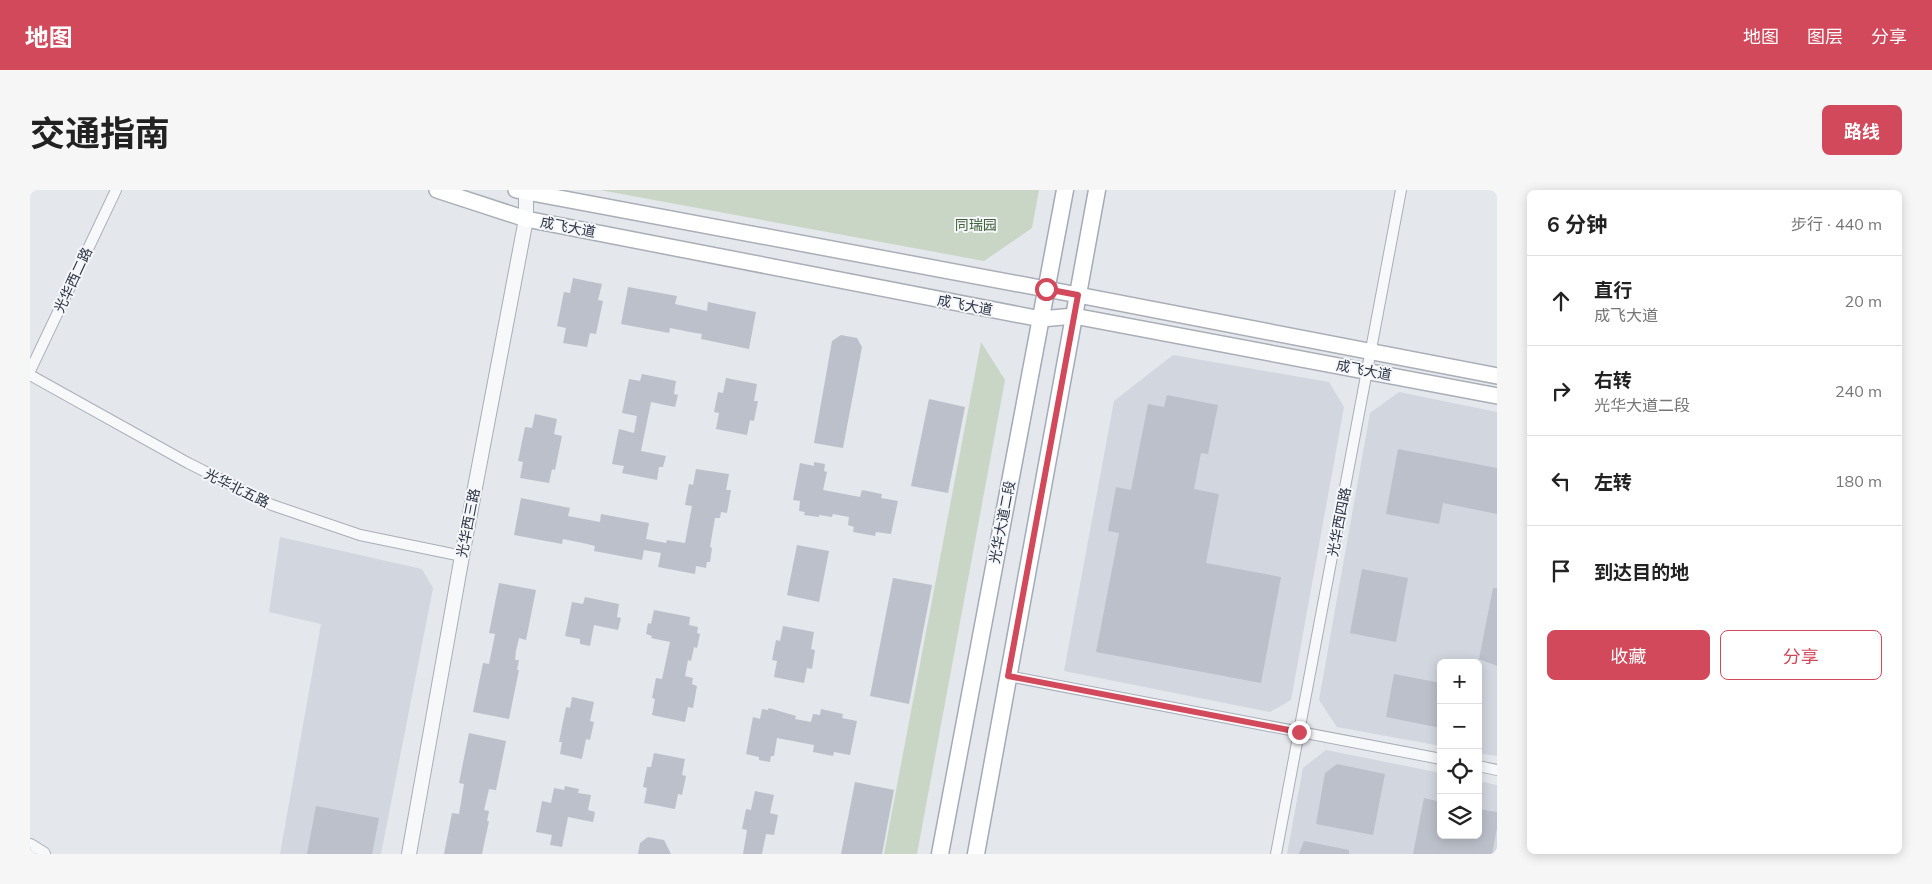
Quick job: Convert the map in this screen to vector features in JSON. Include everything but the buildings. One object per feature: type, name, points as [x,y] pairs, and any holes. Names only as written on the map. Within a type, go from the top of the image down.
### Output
[{"type":"main road","name":"成飞大道","points":[[437,190],[526,219],[1041,319],[1074,316],[1368,370],[1497,396]]},
{"type":"main road","name":"光华大道二段","points":[[940,854],[1065,190]]},
{"type":"main road","points":[[976,854],[1097,190]]},
{"type":"main road","name":"成飞大道","points":[[523,191],[1371,350],[1497,376]]},
{"type":"street","name":"光华西二路","points":[[30,371],[116,190]]},
{"type":"street","name":"光华西四路","points":[[1276,854],[1401,190]]},
{"type":"street","name":"光华西三路","points":[[409,854],[462,556],[526,219],[523,191]]},
{"type":"street","name":"光华北五路","points":[[30,375],[188,463],[272,505],[360,535],[462,556]]},
{"type":"street","points":[[1008,676],[1437,758]]},
{"type":"street","points":[[1482,767],[1497,770]]},
{"type":"street","points":[[30,846],[43,854]]},
{"type":"shaded area","points":[[1173,355],[1329,382],[1344,407],[1291,700],[1270,712],[1064,671],[1114,401]]},
{"type":"shaded area","points":[[1399,392],[1497,412],[1497,756],[1482,754],[1482,659],[1437,659],[1437,745],[1337,727],[1319,700],[1370,413]]},
{"type":"shaded area","points":[[280,537],[422,569],[433,588],[381,854],[280,854],[321,624],[269,612]]},
{"type":"shaded area","points":[[1326,750],[1437,772],[1437,839],[1482,839],[1482,782],[1497,785],[1497,854],[1287,854],[1303,768]]},
{"type":"green space","name":"同瑞园","points":[[600,190],[1039,190],[1032,228],[984,261]]},
{"type":"green space","points":[[981,342],[1005,380],[917,854],[884,854]]},
{"type":"route","points":[[1046,289],[1078,295],[1008,676],[1299,732]]}]
